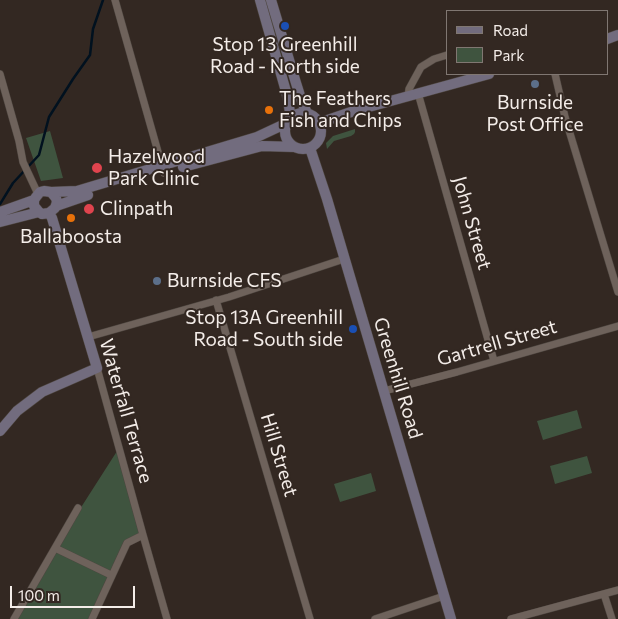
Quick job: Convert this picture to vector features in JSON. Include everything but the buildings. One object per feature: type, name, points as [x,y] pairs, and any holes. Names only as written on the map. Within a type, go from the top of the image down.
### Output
[{"type":"main road","points":[[260,0],[287,95],[289,120],[286,134],[287,139],[295,147]]},
{"type":"main road","points":[[271,0],[307,113]]},
{"type":"main road","points":[[320,123],[484,75]]},
{"type":"main road","points":[[0,212],[36,197],[44,191],[77,191],[163,169],[262,146],[310,148],[321,136],[320,123],[316,118],[307,113],[302,113],[257,137],[163,169],[77,198],[48,211],[0,222]]},
{"type":"main road","name":"Greenhill Road","points":[[310,148],[327,199],[451,619]]},
{"type":"main road","points":[[48,211],[56,198],[50,192]]},
{"type":"main road","points":[[36,197],[34,206],[48,211]]},
{"type":"main road","name":"Waterfall Terrace","points":[[48,211],[52,218],[97,368]]},
{"type":"main road","points":[[0,431],[17,411],[42,392],[97,368]]},
{"type":"street","points":[[115,0],[163,169]]},
{"type":"street","points":[[408,96],[409,89],[421,67],[434,59],[446,55]]},
{"type":"street","points":[[0,74],[23,162],[36,197]]},
{"type":"street","points":[[555,75],[565,117],[618,292]]},
{"type":"street","name":"John Street","points":[[418,93],[494,361]]},
{"type":"street","points":[[88,337],[216,300],[344,259]]},
{"type":"street","name":"Hill Street","points":[[216,300],[310,619]]},
{"type":"street","name":"Gartrell Street","points":[[384,391],[618,326]]},
{"type":"street","name":"Waterfall Terrace","points":[[97,368],[167,619]]},
{"type":"street","points":[[14,619],[78,508]]},
{"type":"street","points":[[92,619],[127,543],[143,535]]},
{"type":"street","points":[[55,548],[111,575]]},
{"type":"street","points":[[511,619],[618,590]]},
{"type":"street","points":[[604,594],[612,619]]},
{"type":"street","points":[[375,619],[444,596]]},
{"type":"green space","points":[[355,129],[354,134],[334,141],[327,149],[326,143],[333,136]]},
{"type":"green space","points":[[50,131],[63,178],[41,181],[26,138]]},
{"type":"green space","points":[[577,410],[582,428],[543,440],[537,421]]},
{"type":"green space","points":[[119,448],[143,535],[127,543],[92,619],[14,619],[55,548]]},
{"type":"green space","points":[[587,456],[592,473],[555,484],[550,466]]},
{"type":"green space","points":[[371,473],[376,491],[340,502],[334,484]]},
{"type":"waterway","points":[[0,204],[13,183],[39,155],[49,117],[90,55],[93,29],[103,0]]},
{"type":"place","name":"Stop 13 Greenhill Road - North side","points":[[285,26]]},
{"type":"place","name":"Burnside Post Office","points":[[535,84]]},
{"type":"place","name":"The Feathers Fish and Chips","points":[[269,110]]},
{"type":"place","name":"Hazelwood Park Clinic","points":[[97,168]]},
{"type":"place","name":"Clinpath","points":[[89,209]]},
{"type":"place","name":"Ballaboosta","points":[[71,218]]},
{"type":"place","name":"Burnside CFS","points":[[157,281]]},
{"type":"place","name":"Stop 13A Greenhill Road - South side","points":[[353,329]]}]
